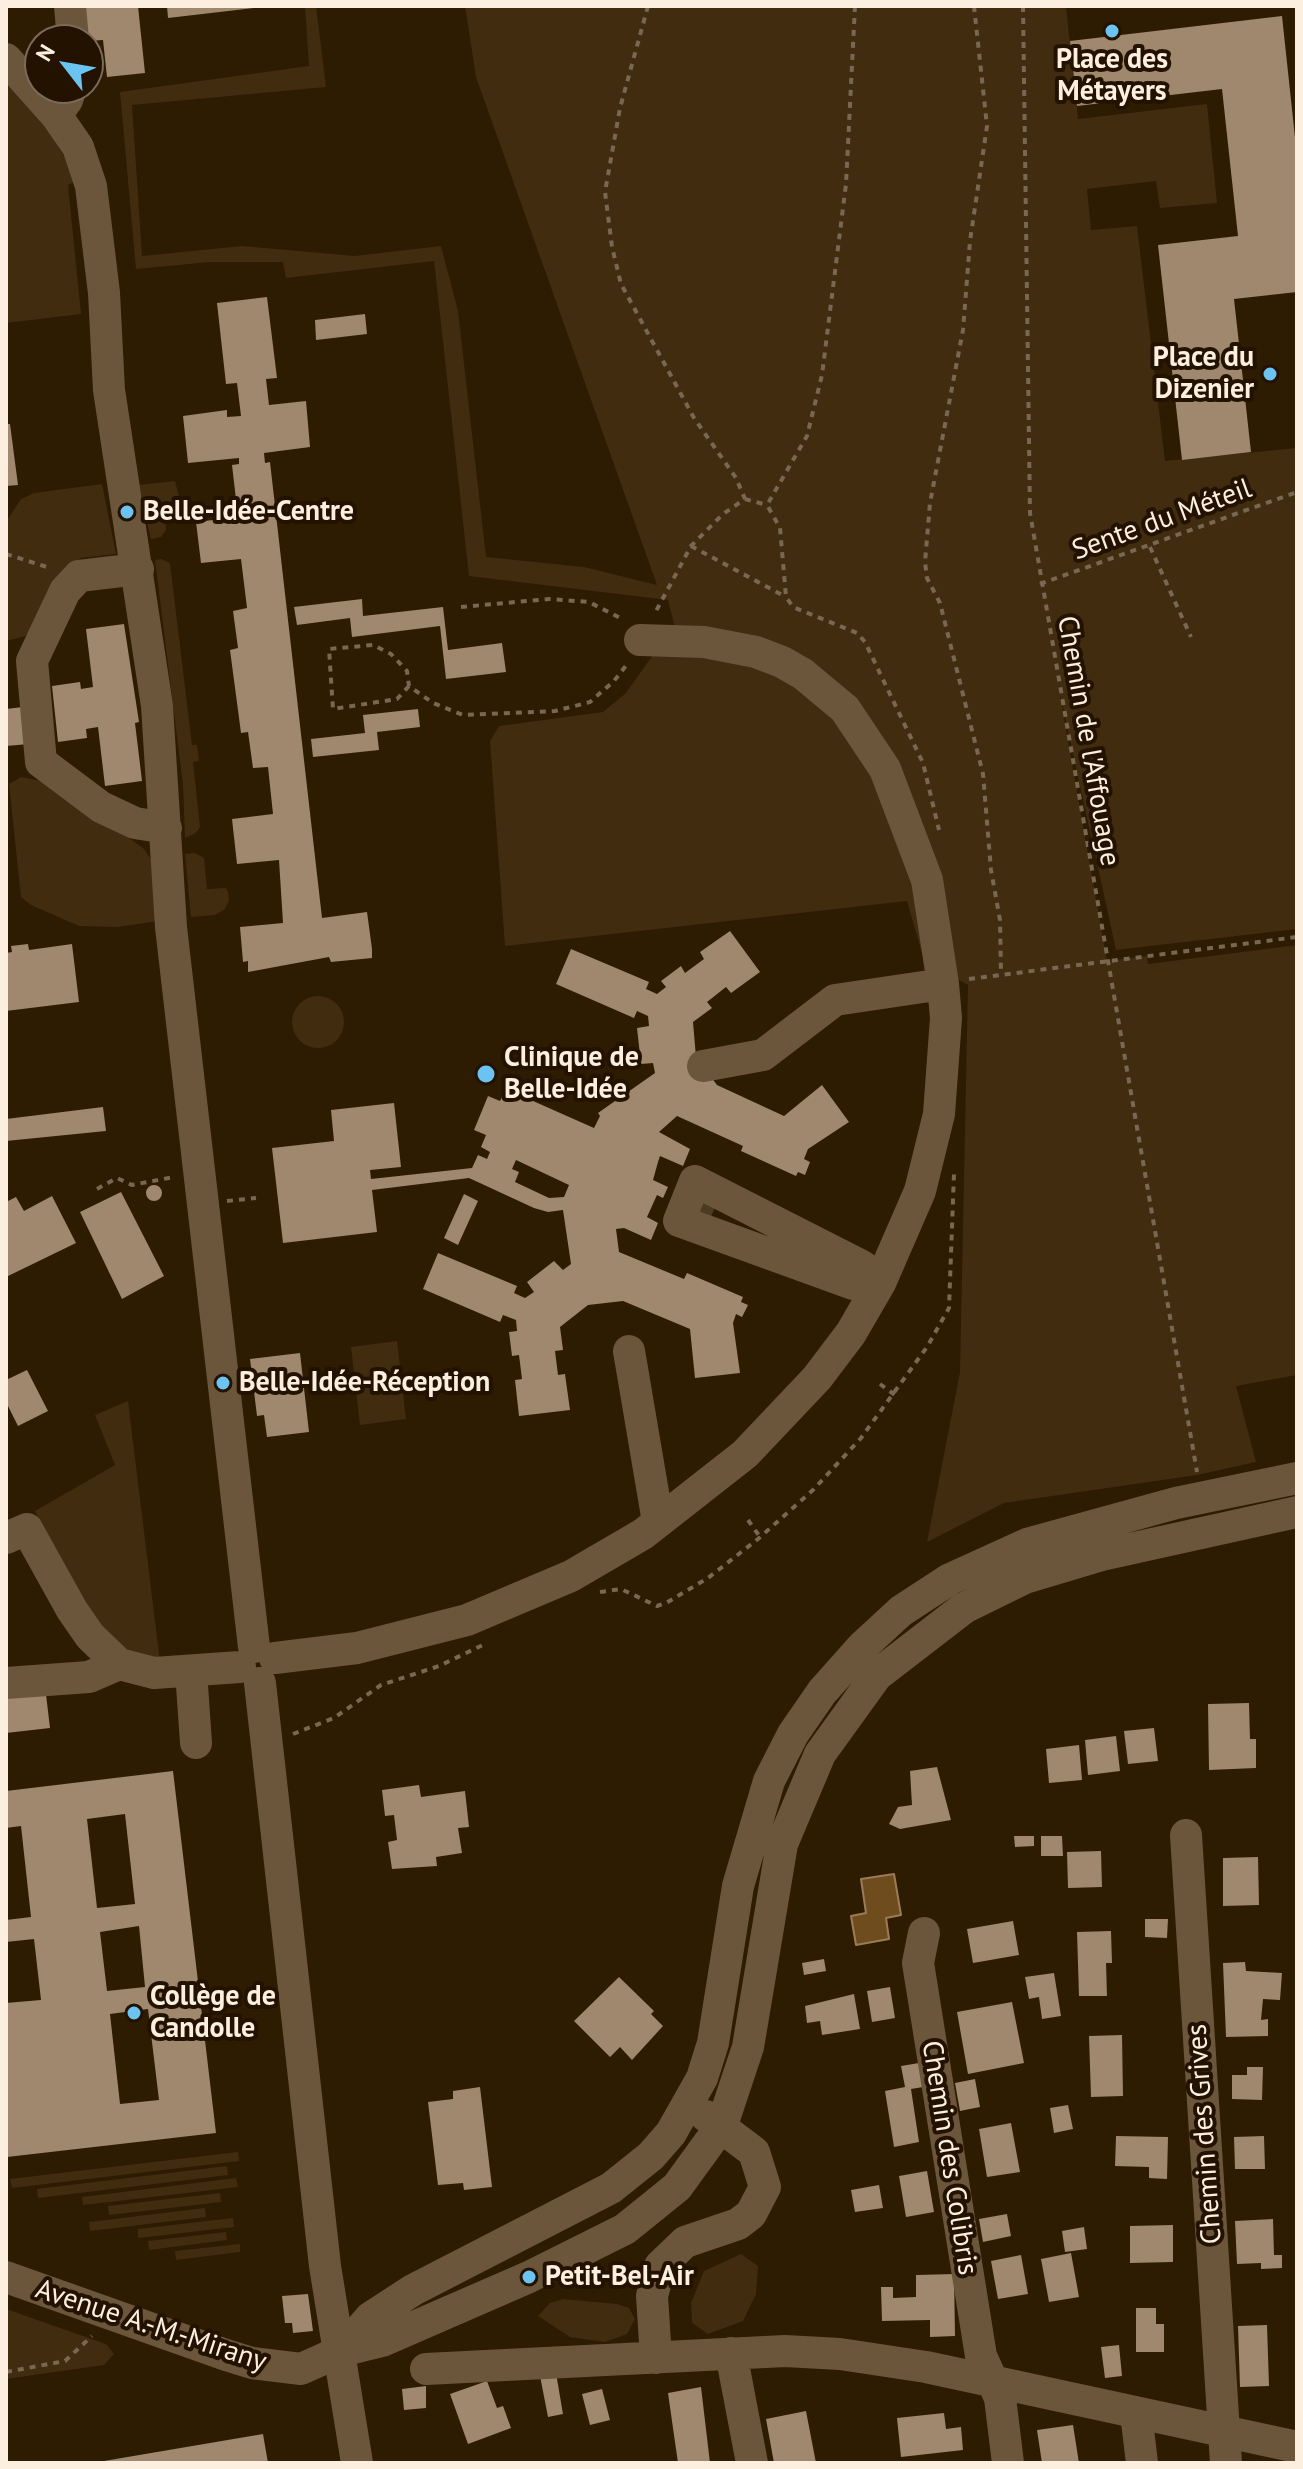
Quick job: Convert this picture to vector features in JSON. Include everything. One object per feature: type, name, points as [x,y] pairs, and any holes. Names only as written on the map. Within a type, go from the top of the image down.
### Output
[{"type":"street","points":[[6,59],[24,72]]},
{"type":"street","points":[[65,104],[91,186],[104,293],[109,390],[157,706],[171,927],[185,1061],[325,2266],[357,2463]]},
{"type":"street","points":[[138,569],[79,576],[65,591],[32,661],[41,762],[101,807],[135,823],[166,828]]},
{"type":"street","points":[[6,1538],[27,1529],[72,1610],[90,1636],[119,1664],[154,1673],[191,1671],[357,1648],[467,1620],[571,1576],[658,1522],[745,1454],[782,1416],[851,1333],[880,1283],[920,1191],[939,1114],[946,1018],[927,880],[885,769],[845,709],[803,674],[756,652],[704,642],[640,640]]},
{"type":"street","points":[[703,1066],[763,1055],[835,1000],[943,984]]},
{"type":"street","points":[[713,1212],[815,1255],[862,1266],[880,1283]]},
{"type":"street","points":[[629,1351],[658,1522]]},
{"type":"street","points":[[341,2351],[370,2318],[413,2290],[611,2188],[651,2156],[687,2107],[702,2078],[713,2043],[738,1886],[769,1781],[793,1734],[822,1692],[863,1646],[901,1611],[950,1579],[1027,1544],[1176,1503],[1297,1478]]},
{"type":"street","points":[[341,2351],[382,2341],[529,2277],[625,2229],[677,2187],[722,2125],[748,2047],[782,1844],[820,1754],[877,1675],[964,1608],[1025,1578],[1102,1555],[1297,1512]]},
{"type":"street","points":[[6,1683],[89,1677],[119,1664]]},
{"type":"street","points":[[191,1671],[196,1743]]},
{"type":"street","name":"Chemin des Grives","points":[[1186,1835],[1225,2448]]},
{"type":"street","name":"Chemin des Colibris","points":[[924,1933],[918,1963],[981,2356],[1000,2398],[1008,2463]]},
{"type":"street","points":[[656,2358],[652,2296],[660,2266],[685,2242],[738,2224],[751,2214],[765,2187],[754,2152],[722,2125],[687,2107]]},
{"type":"street","name":"Avenue A.-M.-Mirany","points":[[6,2277],[252,2363],[301,2369],[341,2351]]},
{"type":"street","points":[[426,2369],[785,2351],[875,2358],[1136,2413],[1225,2448],[1297,2447]]},
{"type":"street","points":[[731,2353],[752,2463]]},
{"type":"street","points":[[1136,2413],[1142,2463]]},
{"type":"path","points":[[648,6],[620,108],[605,192],[612,247],[621,284],[694,418],[736,478],[745,499]]},
{"type":"path","points":[[767,505],[807,436],[822,375],[846,184],[855,6]]},
{"type":"path","points":[[974,6],[987,126],[970,241],[963,330],[930,503],[925,562],[927,578],[940,603],[983,774],[1003,974]]},
{"type":"path","name":"Chemin de l'Affouage","points":[[1023,6],[1030,513],[1197,1475]]},
{"type":"path","name":"Sente du Méteil","points":[[1040,584],[1297,492]]},
{"type":"path","points":[[409,686],[397,699],[333,709],[329,649],[373,645],[391,654],[407,671],[409,686],[433,703],[463,715],[555,711],[590,702],[614,681],[691,546],[723,514],[745,499],[767,505],[780,528],[786,597]]},
{"type":"path","points":[[691,546],[786,597],[793,607],[857,633],[865,642],[923,763],[940,836]]},
{"type":"path","points":[[1150,547],[1191,637]]},
{"type":"path","points":[[6,554],[79,576]]},
{"type":"path","points":[[461,607],[549,599],[589,602],[627,621],[640,640]]},
{"type":"path","points":[[943,984],[1297,937]]},
{"type":"path","points":[[97,1189],[117,1178],[132,1185],[177,1177]]},
{"type":"path","points":[[225,1201],[256,1198]]},
{"type":"path","points":[[880,1384],[895,1395]]},
{"type":"path","points":[[748,1520],[760,1537]]},
{"type":"path","points":[[6,2372],[65,2361],[87,2344],[95,2331]]},
{"type":"shaded area","points":[[305,6],[316,6],[326,87],[132,105],[142,256],[242,246],[355,256],[441,246],[458,311],[486,557],[584,567],[657,585],[476,77],[465,6],[1066,6],[1078,119],[1207,104],[1217,203],[1160,208],[1156,181],[1087,189],[1091,230],[1137,226],[1165,461],[1297,448],[1297,929],[1116,950],[1058,685],[1107,961],[1147,956],[1148,964],[1297,945],[1297,1375],[1236,1386],[1256,1462],[1197,1475],[1004,1503],[927,1542],[960,1372],[968,985],[924,960],[907,901],[505,946],[490,741],[499,726],[603,712],[625,694],[653,655],[681,652],[668,600],[469,576],[434,261],[286,278],[283,262],[210,262],[136,269],[120,92],[309,66]]},
{"type":"shaded area","points":[[6,80],[48,129],[65,158],[74,182],[68,185],[81,314],[6,323]]},
{"type":"shaded area","points":[[175,481],[180,501],[164,503],[166,530],[161,537],[151,539],[139,485]]},
{"type":"shaded area","points":[[102,484],[116,554],[81,558],[69,565],[33,634],[6,641],[6,522],[21,499],[34,493]]},
{"type":"shaded area","points":[[155,560],[170,563],[192,745],[197,745],[199,761],[193,762],[200,827],[196,833],[185,838],[183,785]]},
{"type":"shaded area","points":[[21,777],[57,784],[144,849],[153,862],[158,921],[117,927],[79,926],[31,905],[21,897],[9,784]]},
{"type":"shaded area","points":[[195,853],[204,858],[207,889],[226,888],[228,892],[229,901],[224,910],[215,915],[191,917],[185,854]]},
{"type":"shaded area","points":[[318,996],[337,1003],[344,1022],[337,1041],[318,1048],[299,1041],[292,1022],[299,1003]]},
{"type":"shaded area","points":[[397,1341],[406,1419],[360,1425],[351,1347]]},
{"type":"shaded area","points":[[128,1401],[160,1662],[127,1656],[83,1609],[35,1511],[115,1465],[95,1415]]},
{"type":"shaded area","points":[[894,1874],[901,1915],[886,1918],[889,1939],[856,1945],[851,1916],[866,1913],[861,1879]]},
{"type":"shaded area","points":[[238,2152],[239,2161],[12,2188],[10,2179]]},
{"type":"shaded area","points":[[227,2166],[228,2175],[38,2198],[37,2189]]},
{"type":"shaded area","points":[[236,2178],[238,2187],[83,2205],[82,2197]]},
{"type":"shaded area","points":[[220,2193],[221,2202],[109,2215],[108,2206]]},
{"type":"shaded area","points":[[205,2208],[206,2217],[90,2231],[89,2222]]},
{"type":"shaded area","points":[[233,2218],[234,2227],[138,2238],[138,2229]]},
{"type":"shaded area","points":[[226,2232],[227,2240],[149,2250],[148,2241]]},
{"type":"shaded area","points":[[240,2244],[240,2252],[176,2260],[175,2251]]},
{"type":"shaded area","points":[[741,2254],[758,2266],[756,2294],[743,2321],[708,2334],[692,2323],[691,2303],[704,2271]]},
{"type":"shaded area","points":[[563,2299],[617,2304],[629,2308],[635,2319],[627,2334],[605,2342],[570,2337],[538,2316],[550,2303]]},
{"type":"shaded area","points":[[6,2309],[106,2344],[114,2354],[104,2365],[6,2379]]},
{"type":"building","points":[[82,6],[138,6],[145,73],[107,77],[104,24],[85,24]]},
{"type":"building","points":[[167,6],[254,6],[254,8],[168,18]]},
{"type":"building","points":[[1282,16],[1297,156],[1297,292],[1234,299],[1251,452],[1182,460],[1158,245],[1238,236],[1222,89],[1077,106],[1070,41]]},
{"type":"building","points":[[267,297],[277,378],[266,379],[269,405],[306,401],[310,447],[264,453],[265,463],[270,462],[322,918],[367,912],[372,958],[331,962],[329,957],[248,972],[248,961],[243,962],[240,927],[283,923],[279,860],[237,864],[232,819],[273,814],[268,767],[253,768],[248,732],[241,733],[230,650],[238,648],[233,611],[247,608],[241,559],[201,563],[196,522],[238,517],[232,465],[239,464],[239,458],[188,463],[183,416],[227,410],[227,417],[241,416],[237,383],[226,384],[217,303]]},
{"type":"building","points":[[365,314],[367,334],[316,340],[315,320]]},
{"type":"building","points":[[6,424],[10,424],[18,485],[6,486]]},
{"type":"building","points":[[362,599],[363,616],[443,607],[448,650],[502,643],[506,672],[446,679],[440,626],[352,637],[350,618],[297,625],[294,607]]},
{"type":"building","points":[[124,624],[139,722],[135,723],[142,781],[105,786],[98,727],[86,729],[87,738],[58,742],[52,686],[80,682],[81,689],[93,687],[86,629]]},
{"type":"building","points":[[23,707],[29,744],[6,746],[6,709]]},
{"type":"building","points":[[418,709],[420,727],[377,732],[379,750],[313,757],[311,739],[365,733],[363,715]]},
{"type":"building","points":[[730,931],[760,972],[731,993],[726,987],[707,1002],[712,1008],[693,1022],[696,1057],[717,1085],[784,1116],[822,1085],[849,1122],[808,1149],[804,1159],[810,1162],[805,1175],[798,1172],[796,1176],[741,1151],[743,1146],[677,1116],[659,1132],[690,1149],[683,1166],[660,1156],[653,1180],[668,1187],[663,1198],[657,1195],[647,1217],[658,1223],[651,1240],[624,1228],[616,1229],[619,1252],[684,1279],[687,1273],[743,1297],[741,1302],[748,1305],[742,1317],[736,1314],[733,1323],[740,1373],[695,1378],[690,1329],[623,1301],[588,1305],[560,1327],[563,1350],[555,1351],[558,1375],[565,1374],[570,1410],[519,1416],[515,1380],[522,1379],[519,1355],[512,1356],[509,1332],[517,1331],[516,1320],[503,1315],[500,1322],[423,1289],[438,1253],[517,1286],[514,1293],[525,1298],[534,1292],[527,1282],[554,1261],[563,1270],[571,1264],[563,1210],[548,1212],[534,1208],[469,1178],[372,1190],[377,1232],[283,1243],[272,1148],[334,1141],[331,1110],[394,1103],[401,1167],[370,1170],[371,1179],[472,1168],[478,1155],[487,1159],[490,1152],[481,1147],[486,1135],[474,1130],[488,1096],[500,1101],[506,1089],[594,1128],[600,1116],[598,1113],[655,1073],[653,1063],[641,1064],[637,1028],[649,1026],[648,1016],[637,1011],[634,1018],[556,984],[571,949],[649,982],[646,989],[657,994],[666,987],[661,981],[681,966],[685,973],[704,959],[700,952]],"holes":[[[516,1160],[569,1185],[564,1197],[549,1198],[515,1182],[519,1172],[512,1169]]]},
{"type":"building","points":[[28,944],[29,950],[72,944],[79,1002],[6,1011],[6,953],[12,952],[11,946]]},
{"type":"building","points":[[103,1107],[106,1131],[6,1141],[6,1119]]},
{"type":"building","points":[[154,1185],[160,1187],[160,1199],[154,1201],[148,1199],[146,1193],[148,1187]]},
{"type":"building","points":[[121,1192],[164,1276],[122,1299],[80,1212]]},
{"type":"building","points":[[464,1194],[478,1201],[458,1245],[444,1238]]},
{"type":"building","points":[[52,1196],[76,1243],[6,1277],[6,1202],[16,1197],[24,1211]]},
{"type":"building","points":[[300,1353],[309,1432],[267,1437],[264,1415],[257,1416],[250,1359]]},
{"type":"building","points":[[27,1370],[48,1411],[18,1426],[6,1402],[6,1380]]},
{"type":"building","points":[[45,1686],[50,1728],[6,1733],[6,1690]]},
{"type":"building","points":[[1249,1703],[1250,1739],[1256,1739],[1256,1768],[1209,1770],[1208,1704]]},
{"type":"building","points":[[1154,1728],[1158,1761],[1128,1764],[1124,1731]]},
{"type":"building","points":[[1116,1736],[1120,1771],[1088,1775],[1085,1740]]},
{"type":"building","points":[[1079,1745],[1082,1780],[1049,1783],[1046,1749]]},
{"type":"building","points":[[937,1767],[951,1820],[900,1829],[889,1824],[898,1807],[912,1805],[910,1771]]},
{"type":"building","points":[[173,1771],[216,2133],[7,2157],[6,2003],[41,2000],[34,1939],[6,1942],[6,1920],[31,1917],[21,1826],[6,1828],[6,1791]],"holes":[[[125,1814],[135,1904],[97,1908],[87,1819]],[[139,1926],[145,1987],[107,1991],[100,1932]],[[148,2009],[159,2100],[120,2104],[110,2014]]]},
{"type":"building","points":[[419,1785],[421,1797],[465,1791],[469,1827],[458,1828],[462,1853],[436,1857],[437,1866],[392,1869],[388,1842],[397,1840],[394,1815],[385,1816],[382,1790]]},
{"type":"building","points":[[1014,1836],[1034,1836],[1034,1846],[1015,1847]]},
{"type":"building","points":[[1041,1836],[1062,1836],[1063,1856],[1041,1856]]},
{"type":"building","points":[[1101,1851],[1102,1887],[1068,1888],[1067,1852]]},
{"type":"building","points":[[1258,1857],[1259,1905],[1223,1906],[1223,1858]]},
{"type":"building","points":[[1145,1919],[1168,1919],[1167,1938],[1145,1937]]},
{"type":"building","points":[[1013,1921],[1019,1955],[973,1963],[967,1929]]},
{"type":"building","points":[[1111,1931],[1112,1963],[1106,1963],[1107,1996],[1079,1996],[1077,1932]]},
{"type":"building","points":[[824,1959],[826,1971],[804,1975],[802,1963]]},
{"type":"building","points":[[1245,1962],[1246,1971],[1282,1973],[1280,2000],[1263,1999],[1261,2020],[1268,2019],[1268,2036],[1226,2037],[1223,1963]]},
{"type":"building","points":[[1054,1973],[1061,2016],[1042,2019],[1039,1997],[1029,1999],[1025,1977]]},
{"type":"building","points":[[619,1977],[654,2011],[651,2014],[663,2026],[632,2060],[620,2047],[610,2057],[574,2021]]},
{"type":"building","points":[[890,1987],[895,2018],[872,2022],[867,1991]]},
{"type":"building","points":[[854,1994],[860,2029],[822,2035],[820,2021],[807,2023],[805,2006]]},
{"type":"building","points":[[1012,2002],[1024,2063],[968,2074],[957,2012]]},
{"type":"building","points":[[1122,2035],[1123,2096],[1091,2097],[1089,2036]]},
{"type":"building","points":[[925,2062],[929,2086],[911,2089],[919,2142],[894,2147],[885,2091],[905,2087],[901,2066]]},
{"type":"building","points":[[1247,2067],[1263,2067],[1262,2100],[1232,2099],[1232,2075],[1247,2075]]},
{"type":"building","points":[[975,2079],[980,2107],[960,2111],[955,2083]]},
{"type":"building","points":[[480,2087],[492,2187],[464,2190],[463,2183],[438,2185],[428,2102],[453,2099],[453,2091]]},
{"type":"building","points":[[1068,2105],[1073,2129],[1054,2133],[1050,2108]]},
{"type":"building","points":[[1011,2123],[1020,2172],[987,2177],[979,2129]]},
{"type":"building","points":[[1116,2136],[1168,2137],[1167,2179],[1149,2178],[1149,2167],[1115,2166]]},
{"type":"building","points":[[1264,2136],[1265,2169],[1235,2169],[1234,2137]]},
{"type":"building","points":[[927,2171],[934,2212],[906,2217],[899,2176]]},
{"type":"building","points":[[879,2185],[883,2208],[855,2212],[851,2190]]},
{"type":"building","points":[[1007,2214],[1011,2236],[983,2242],[979,2219]]},
{"type":"building","points":[[1273,2219],[1274,2255],[1282,2255],[1282,2268],[1261,2269],[1261,2263],[1237,2264],[1235,2221]]},
{"type":"building","points":[[1173,2225],[1173,2262],[1130,2263],[1130,2226]]},
{"type":"building","points":[[1084,2227],[1087,2249],[1065,2252],[1062,2231]]},
{"type":"building","points":[[1071,2253],[1079,2297],[1049,2302],[1041,2259]]},
{"type":"building","points":[[1021,2255],[1028,2294],[998,2299],[991,2261]]},
{"type":"building","points":[[954,2274],[955,2336],[930,2337],[930,2320],[882,2321],[881,2287],[893,2287],[893,2298],[916,2297],[916,2275]]},
{"type":"building","points":[[308,2294],[313,2331],[293,2333],[292,2323],[285,2323],[282,2296]]},
{"type":"building","points":[[1136,2308],[1156,2308],[1156,2324],[1164,2324],[1164,2352],[1136,2352]]},
{"type":"building","points":[[1267,2325],[1269,2386],[1240,2387],[1238,2326]]},
{"type":"building","points":[[1119,2345],[1122,2376],[1105,2378],[1101,2347]]},
{"type":"building","points":[[556,2373],[563,2414],[548,2417],[540,2376]]},
{"type":"building","points":[[487,2381],[497,2408],[503,2406],[511,2428],[468,2444],[450,2394]]},
{"type":"building","points":[[426,2386],[426,2408],[404,2410],[402,2389]]},
{"type":"building","points":[[701,2387],[710,2463],[678,2463],[668,2393]]},
{"type":"building","points":[[602,2389],[610,2420],[590,2425],[582,2394]]},
{"type":"building","points":[[806,2411],[816,2463],[774,2463],[766,2419]]},
{"type":"building","points":[[944,2413],[946,2429],[961,2427],[963,2450],[901,2457],[897,2418]]},
{"type":"building","points":[[1073,2425],[1079,2463],[1042,2463],[1037,2430]]},
{"type":"building","points":[[263,2434],[268,2463],[104,2463],[104,2461]]},
{"type":"tunnel","points":[[697,1205],[713,1212]]},
{"type":"place","name":"Place des Métayers","points":[[1112,31]]},
{"type":"place","name":"Place du Dizenier","points":[[1270,374]]},
{"type":"place","name":"Belle-Idée-Centre","points":[[127,512]]},
{"type":"place","name":"Clinique de Belle-Idée","points":[[486,1074]]},
{"type":"place","name":"Belle-Idée-Réception","points":[[223,1383]]},
{"type":"place","name":"Collège de Candolle","points":[[134,2013]]},
{"type":"place","name":"Petit-Bel-Air","points":[[529,2277]]}]
